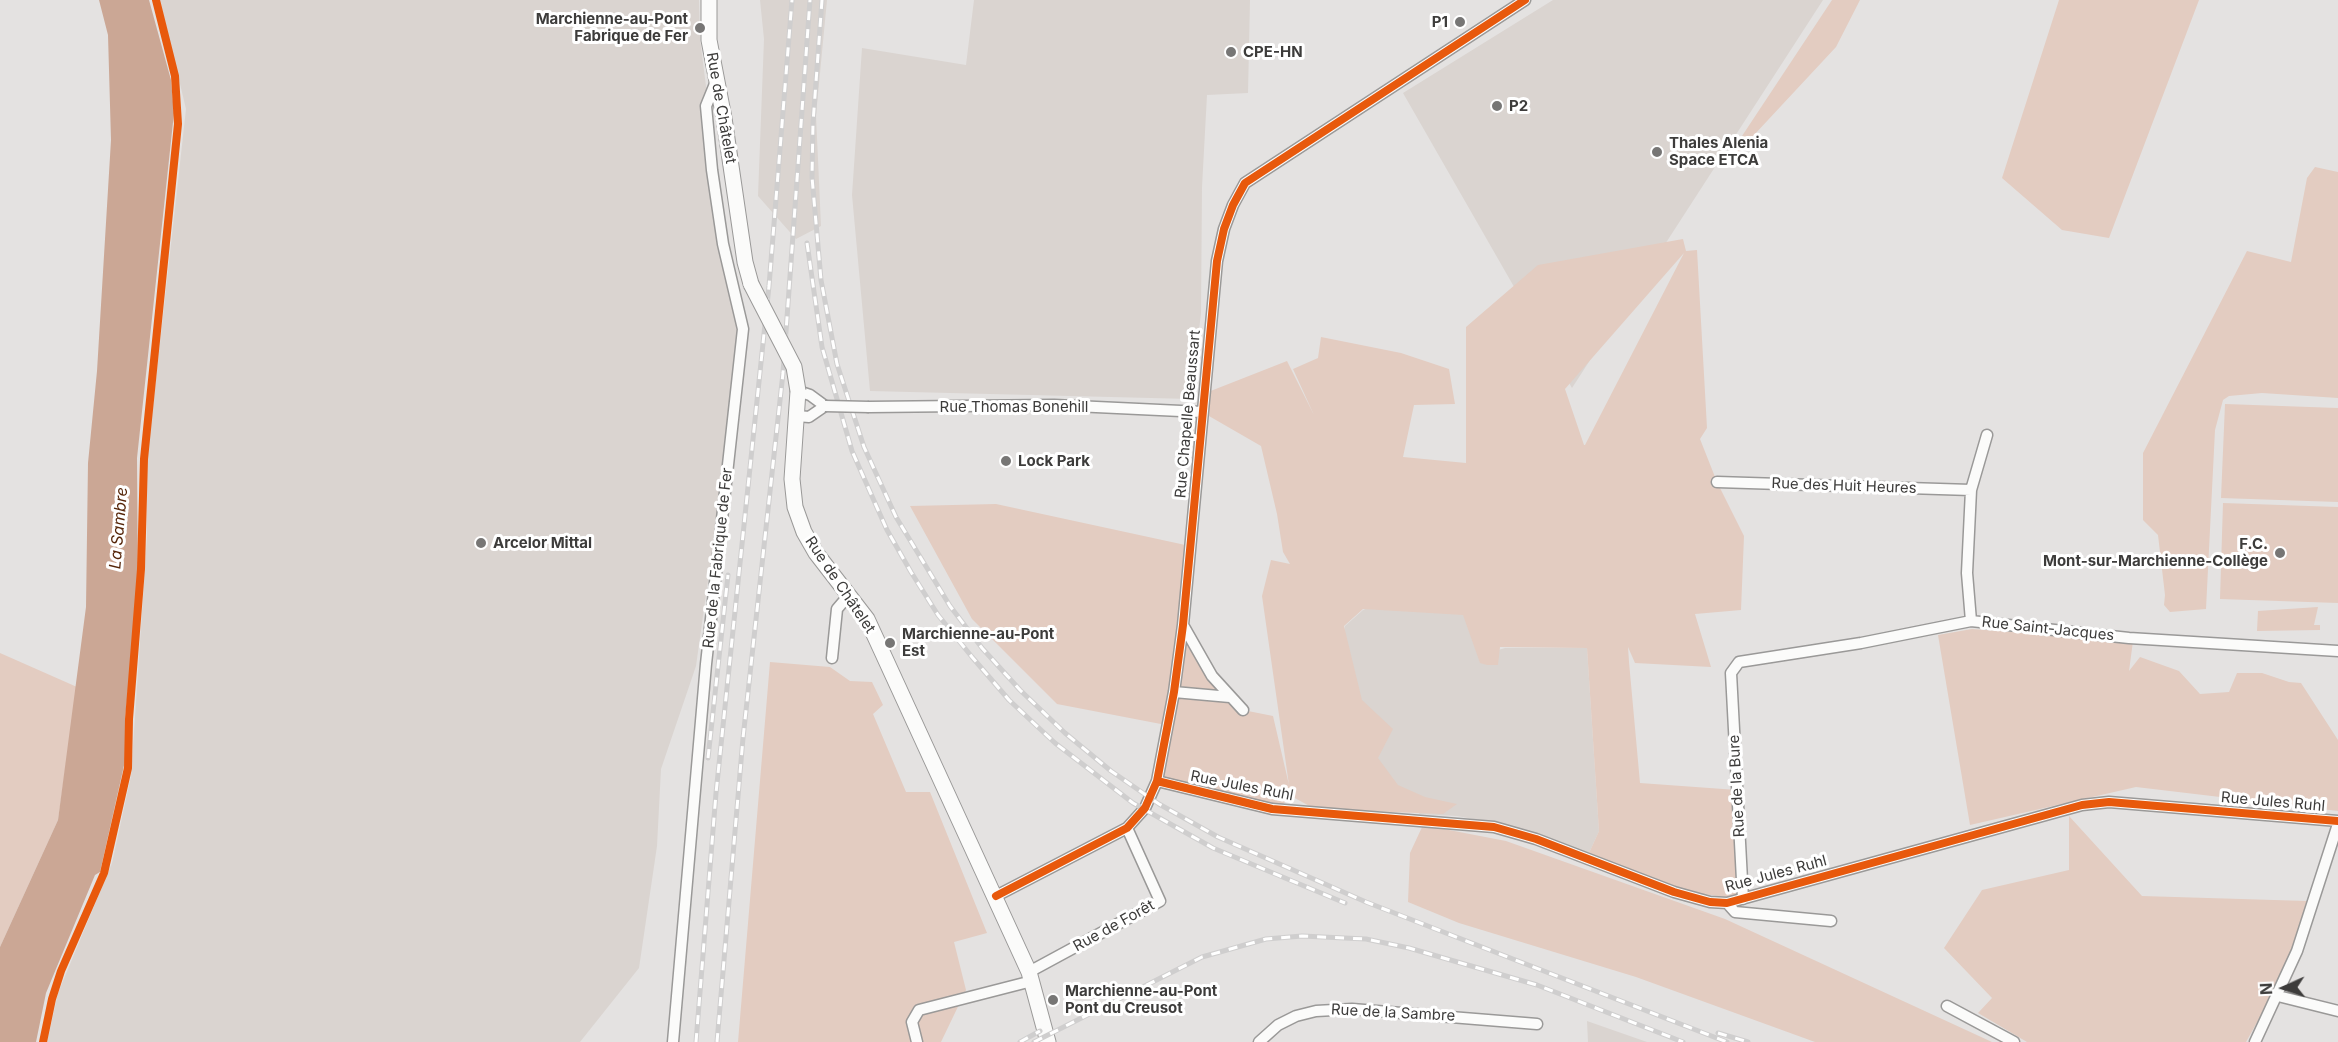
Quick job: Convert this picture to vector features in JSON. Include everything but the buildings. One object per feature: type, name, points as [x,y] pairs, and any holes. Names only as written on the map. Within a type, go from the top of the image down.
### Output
[{"type":"main road","name":"Rue de Châtelet","points":[[709,0],[709,40],[745,262],[751,284],[794,367],[798,391],[792,479],[795,507],[804,532],[816,553],[867,619],[996,896],[1031,977],[1048,1042]]},
{"type":"street","name":"Rue Chapelle Beaussart","points":[[996,896],[1126,828],[1145,808],[1157,781],[1174,692],[1183,625],[1217,261],[1224,229],[1245,183],[1525,0]]},
{"type":"street","name":"Rue de la Fabrique de Fer","points":[[673,1042],[706,664],[743,329],[723,244],[712,170],[706,106],[717,79]]},
{"type":"street","name":"Rue Thomas Bonehill","points":[[798,391],[810,395],[825,406]]},
{"type":"street","name":"Rue Thomas Bonehill","points":[[797,416],[809,417],[825,406],[1054,405],[1202,412]]},
{"type":"street","points":[[1971,621],[1967,573],[1971,490],[1987,435]]},
{"type":"street","name":"Rue des Huit Heures","points":[[1717,482],[1971,490]]},
{"type":"street","points":[[832,658],[837,609],[849,595]]},
{"type":"street","name":"Rue Saint-Jacques","points":[[1731,673],[1739,662],[1861,643],[1971,621],[2129,638],[2338,651]]},
{"type":"street","points":[[1183,625],[1212,676],[1243,710]]},
{"type":"street","name":"Rue de la Bure","points":[[1731,673],[1743,899]]},
{"type":"street","points":[[1174,692],[1230,697]]},
{"type":"street","name":"Rue Jules Ruhl","points":[[1157,781],[1272,809],[1494,827],[1536,839],[1674,892],[1710,902],[1727,903],[2082,805],[2109,802],[2338,823]]},
{"type":"street","points":[[2257,1039],[2278,996],[2311,912],[2338,823]]},
{"type":"street","name":"Rue de Forêt","points":[[1031,977],[1160,901],[1126,828]]},
{"type":"street","points":[[1727,903],[1735,912],[1831,921]]},
{"type":"street","points":[[917,1042],[912,1022],[919,1010],[1031,977]]},
{"type":"street","points":[[2278,996],[2338,1011]]},
{"type":"street","points":[[1947,1006],[2014,1042]]},
{"type":"street","name":"Rue de la Sambre","points":[[1259,1042],[1278,1025],[1296,1016],[1316,1011],[1352,1008],[1537,1024]]},
{"type":"shaded area","points":[[160,0],[699,0],[700,39],[718,181],[740,310],[731,416],[696,666],[661,769],[657,846],[639,968],[580,1042],[47,1042],[58,993],[112,863],[131,776],[147,537],[147,460],[186,109]]},
{"type":"shaded area","points":[[760,0],[827,0],[816,115],[821,226],[796,239],[758,196],[764,39]]},
{"type":"shaded area","points":[[974,0],[1250,0],[1248,93],[1207,95],[1202,187],[1201,313],[1191,399],[870,391],[852,195],[862,48],[966,65]]},
{"type":"shaded area","name":"Thales Alenia Space ETCA","points":[[1553,0],[1823,0],[1572,388],[1403,93]]},
{"type":"shaded area","points":[[1832,0],[1860,0],[1836,47],[1727,164],[1742,136]]},
{"type":"shaded area","points":[[2059,0],[2199,0],[2109,238],[2062,230],[2002,178]]},
{"type":"shaded area","points":[[2315,167],[2338,172],[2338,398],[2262,393],[2229,396],[2223,400],[2215,430],[2206,609],[2170,612],[2164,605],[2165,595],[2158,535],[2143,520],[2143,453],[2247,251],[2291,262],[2307,178]]},
{"type":"shaded area","points":[[1683,239],[1686,251],[1697,250],[1707,428],[1700,439],[1717,482],[1744,536],[1741,610],[1695,614],[1711,667],[1635,663],[1628,647],[1629,662],[1640,783],[1737,790],[1743,899],[1669,890],[1589,853],[1599,831],[1587,648],[1500,647],[1498,665],[1487,665],[1480,663],[1463,615],[1363,609],[1344,626],[1362,700],[1393,729],[1378,758],[1398,785],[1425,797],[1457,804],[1443,814],[1315,809],[1291,796],[1277,810],[1157,781],[1166,725],[1057,704],[972,619],[910,506],[996,504],[1190,546],[1182,629],[1243,710],[1273,716],[1289,785],[1262,596],[1271,560],[1290,564],[1283,552],[1277,514],[1261,446],[1202,412],[1203,394],[1287,361],[1314,415],[1293,369],[1318,358],[1321,337],[1401,353],[1449,369],[1455,404],[1414,405],[1403,457],[1466,463],[1466,327],[1538,265]],"holes":[[[1684,253],[1585,445],[1565,389]]]},
{"type":"shaded area","name":"F.C. Mont-sur-Marchienne-Collège","points":[[2225,404],[2338,408],[2338,502],[2221,498]]},
{"type":"shaded area","name":"F.C. Mont-sur-Marchienne-Collège","points":[[2223,503],[2338,507],[2338,603],[2220,599]]},
{"type":"shaded area","points":[[1376,604],[1462,607],[1482,655],[1505,648],[1587,648],[1599,831],[1589,853],[1511,826],[1457,816],[1420,814],[1387,793],[1342,642],[1345,626],[1363,610]]},
{"type":"shaded area","points":[[2318,607],[2314,625],[2320,625],[2320,630],[2257,631],[2258,611]]},
{"type":"shaded area","points":[[1972,629],[2133,641],[2129,671],[2140,657],[2179,671],[2200,694],[2229,692],[2237,673],[2262,673],[2289,682],[2301,683],[2338,740],[2338,811],[2136,787],[1970,825],[1938,635]]},
{"type":"shaded area","points":[[0,653],[77,687],[58,820],[0,947]]},
{"type":"shaded area","points":[[770,662],[830,667],[850,681],[872,682],[883,705],[873,714],[906,792],[930,792],[987,933],[954,942],[966,990],[941,1042],[738,1042]]},
{"type":"shaded area","points":[[2069,816],[2142,896],[2307,901],[2297,951],[2246,1042],[2027,1042],[1978,1013],[1992,998],[1944,948],[1982,890],[2069,870]]},
{"type":"shaded area","points":[[1423,825],[1506,841],[1725,919],[1992,1042],[1815,1042],[1636,977],[1459,923],[1408,902],[1410,853]]},
{"type":"shaded area","points":[[1587,1021],[1647,1042],[1588,1042]]},
{"type":"water","name":"La Sambre","points":[[99,0],[149,0],[171,80],[174,113],[137,458],[138,595],[125,719],[125,761],[100,872],[95,875],[46,993],[36,1042],[0,1042],[0,947],[58,820],[86,607],[88,463],[97,371],[111,140],[108,35]]},
{"type":"railway","points":[[696,1042],[716,793],[769,286],[792,0]]},
{"type":"railway","points":[[717,1042],[743,738],[783,373],[810,0]]},
{"type":"railway","points":[[822,0],[813,123],[812,177],[821,280],[837,364],[864,447],[896,517],[950,606],[982,648],[1020,690],[1065,733],[1111,771],[1159,804],[1218,837],[1366,902],[1727,1042]]},
{"type":"railway","points":[[807,243],[822,347],[852,451],[887,530],[911,572],[938,615],[972,657],[1009,700],[1055,743],[1133,803],[1213,848],[1345,903]]},
{"type":"railway","points":[[708,758],[728,575]]},
{"type":"railway","points":[[1034,1042],[1202,957],[1266,939],[1302,936],[1366,939],[1409,948],[1537,985],[1683,1042]]},
{"type":"railway","points":[[1020,1042],[1040,1031]]},
{"type":"railway","points":[[1718,1033],[1748,1042]]},
{"type":"cycle path","points":[[43,1042],[52,999],[61,971],[104,873],[128,768],[129,719],[141,569],[144,459],[178,124],[175,76],[156,0]]},
{"type":"cycle path","points":[[996,896],[1127,828],[1145,808],[1157,781],[1174,692],[1183,625],[1217,261],[1224,229],[1245,183],[1525,0]]},
{"type":"cycle path","points":[[1157,781],[1272,809],[1494,827],[1536,839],[1674,892],[1710,902],[1727,903],[2082,805],[2109,802],[2338,821]]},
{"type":"place","name":"P1","points":[[1460,22]]},
{"type":"place","name":"Marchienne-au-Pont Fabrique de Fer","points":[[700,28]]},
{"type":"place","name":"CPE-HN","points":[[1231,52]]},
{"type":"place","name":"P2","points":[[1497,106]]},
{"type":"place","name":"Thales Alenia Space ETCA","points":[[1657,152]]},
{"type":"place","name":"Lock Park","points":[[1006,461]]},
{"type":"place","name":"Arcelor Mittal","points":[[481,543]]},
{"type":"place","name":"F.C. Mont-sur-Marchienne-Collège","points":[[2280,553]]},
{"type":"place","name":"Marchienne-au-Pont Est","points":[[890,643]]},
{"type":"place","name":"Marchienne-au-Pont Pont du Creusot","points":[[1053,1000]]}]
